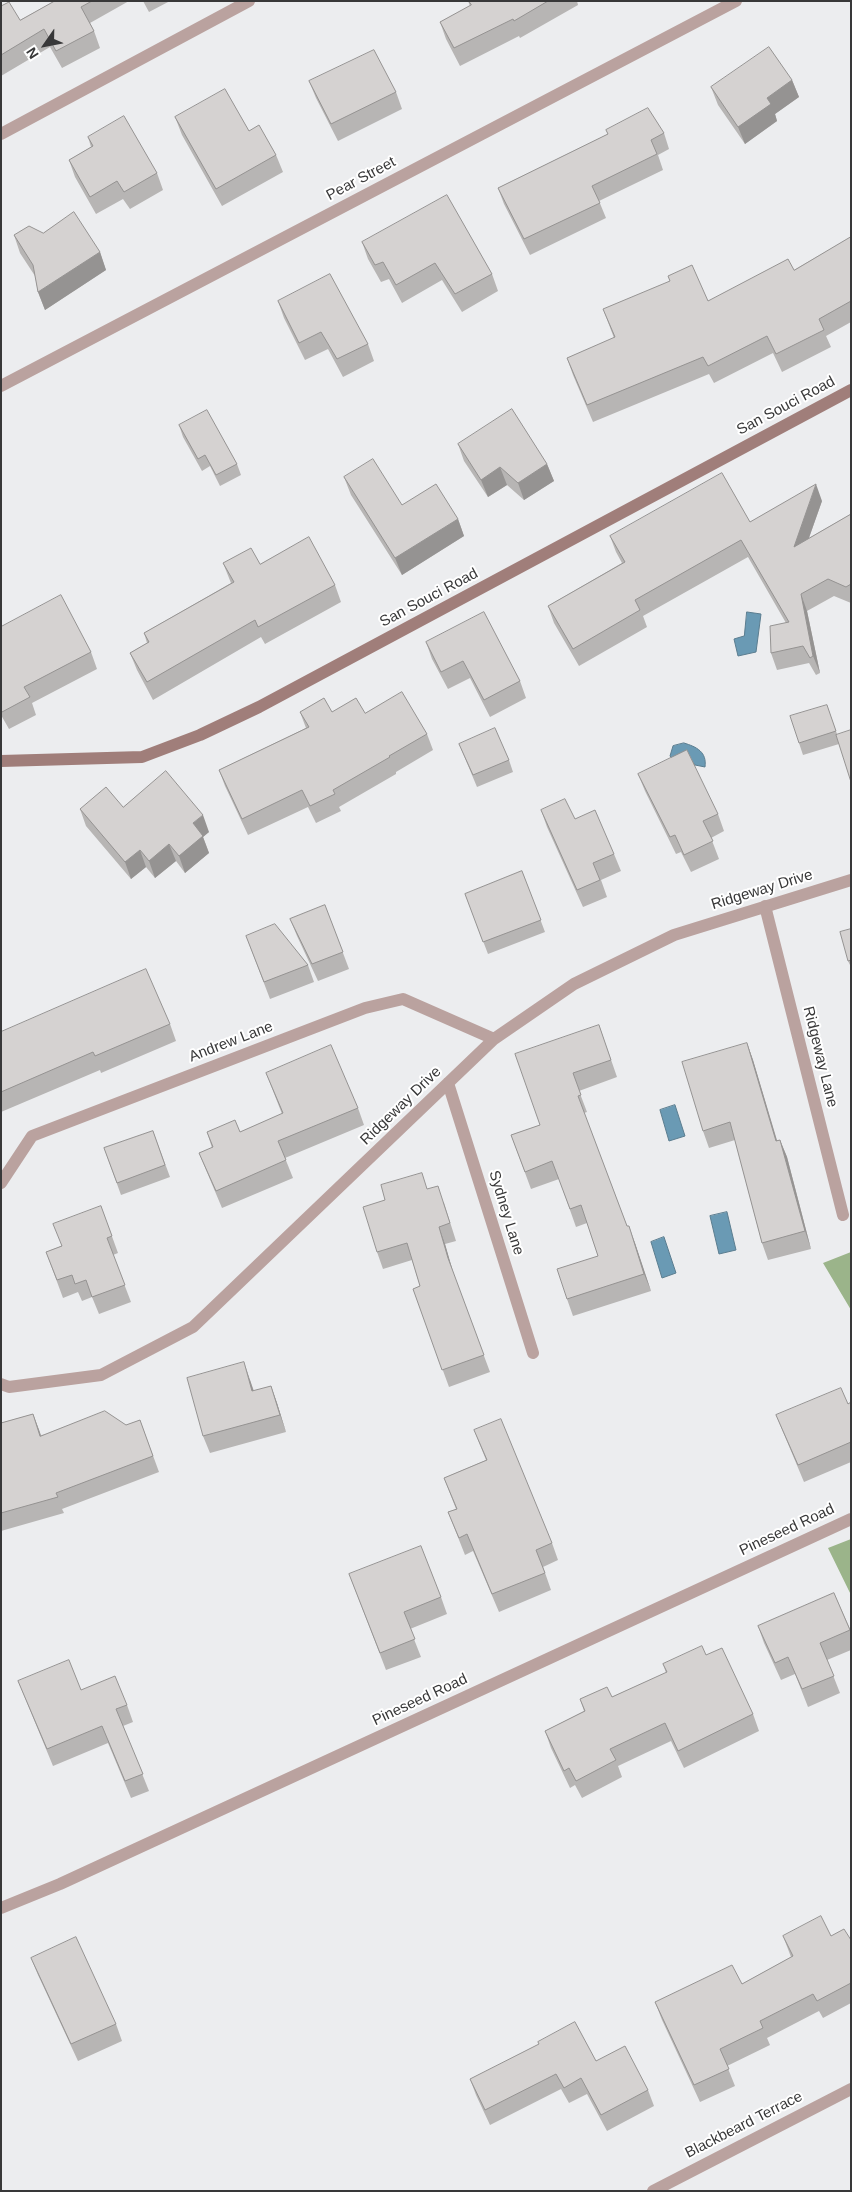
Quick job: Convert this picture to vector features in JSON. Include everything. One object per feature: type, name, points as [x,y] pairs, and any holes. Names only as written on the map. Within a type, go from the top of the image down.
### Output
[{"type":"street","points":[[1,134],[249,1]]},
{"type":"street","name":"Pear Street","points":[[1,386],[736,1]]},
{"type":"street","name":"San Souci Road","points":[[1,760],[142,757],[200,736],[259,707],[851,390]]},
{"type":"street","name":"Ridgeway Drive","points":[[1,1384],[9,1387],[101,1375],[193,1327],[494,1039],[574,984],[674,935],[851,880]]},
{"type":"street","name":"Ridgeway Lane","points":[[765,906],[843,1216]]},
{"type":"street","name":"Andrew Lane","points":[[1,1183],[32,1136],[365,1008],[403,999],[494,1039]]},
{"type":"street","name":"Sydney Lane","points":[[448,1083],[533,1353]]},
{"type":"street","name":"Pineseed Road","points":[[1,1908],[104,1863],[851,1518]]},
{"type":"street","name":"Blackbeard Terrace","points":[[653,2191],[851,2089]]},
{"type":"green space","points":[[851,1252],[851,1310],[823,1263]]},
{"type":"green space","points":[[851,1539],[851,1595],[828,1548]]},
{"type":"water","points":[[747,612],[761,614],[756,652],[738,656],[734,639],[744,636]]},
{"type":"water","points":[[684,743],[693,746],[703,754],[705,767],[695,765],[690,759],[674,761],[670,756],[673,746]]},
{"type":"water","points":[[675,1105],[685,1136],[669,1141],[660,1110]]},
{"type":"water","points":[[727,1212],[736,1250],[719,1254],[710,1216]]},
{"type":"water","points":[[664,1237],[676,1273],[662,1278],[651,1242]]},
{"type":"building","points":[[55,1],[92,1],[81,7],[94,31],[56,51],[44,29],[1,55],[1,6],[9,2],[20,20]]},
{"type":"building","points":[[469,1],[548,1],[514,21],[513,19],[454,48],[440,22],[471,5]]},
{"type":"building","points":[[769,47],[792,80],[767,98],[771,104],[738,127],[711,87]]},
{"type":"building","points":[[374,50],[396,92],[331,124],[309,81]]},
{"type":"building","points":[[225,89],[249,131],[259,125],[276,155],[216,189],[175,117]]},
{"type":"building","points":[[648,108],[664,133],[651,140],[657,154],[592,186],[600,203],[524,239],[498,188],[608,134],[606,130]]},
{"type":"building","points":[[124,116],[157,173],[124,192],[117,181],[90,197],[69,160],[93,146],[88,137]]},
{"type":"building","points":[[447,195],[492,274],[455,294],[435,263],[396,285],[383,262],[375,265],[362,242]]},
{"type":"building","points":[[74,212],[100,252],[38,292],[33,265],[14,235],[29,226],[43,233]]},
{"type":"building","points":[[851,237],[851,301],[819,319],[824,330],[776,354],[767,336],[708,366],[703,357],[587,405],[567,358],[615,337],[603,309],[670,281],[668,276],[692,265],[708,301],[788,259],[794,270]]},
{"type":"building","points":[[330,274],[368,344],[337,359],[321,332],[299,343],[278,301]]},
{"type":"building","points":[[512,409],[547,464],[518,483],[500,467],[481,480],[458,444]]},
{"type":"building","points":[[207,410],[237,464],[216,475],[205,455],[198,459],[179,425]]},
{"type":"building","points":[[373,459],[402,505],[436,484],[458,519],[395,558],[344,477]]},
{"type":"building","points":[[722,473],[750,522],[816,484],[794,547],[851,514],[851,584],[846,587],[828,579],[801,594],[813,656],[810,658],[803,646],[771,653],[770,626],[789,622],[741,540],[635,600],[640,610],[573,649],[548,606],[625,562],[610,536]]},
{"type":"building","points":[[309,537],[335,585],[258,627],[255,620],[147,682],[130,653],[149,642],[144,633],[234,582],[223,563],[251,548],[260,564]]},
{"type":"building","points":[[61,595],[91,652],[24,687],[30,697],[2,712],[1,627]]},
{"type":"building","points":[[484,612],[520,681],[484,700],[463,661],[441,672],[426,642]]},
{"type":"building","points":[[402,692],[427,734],[333,790],[335,794],[310,806],[302,790],[242,819],[219,770],[309,727],[300,712],[324,698],[332,712],[356,698],[365,713]]},
{"type":"building","points":[[827,705],[836,731],[799,743],[790,716]]},
{"type":"building","points":[[495,728],[509,760],[473,775],[459,744]]},
{"type":"building","points":[[851,730],[851,782],[836,735]]},
{"type":"building","points":[[687,750],[718,814],[703,821],[713,841],[684,855],[675,835],[670,837],[638,774]]},
{"type":"building","points":[[166,771],[203,815],[193,823],[203,836],[179,856],[169,844],[149,861],[140,850],[125,862],[80,809],[106,787],[123,807]]},
{"type":"building","points":[[565,799],[575,819],[595,810],[614,854],[593,863],[600,880],[577,890],[541,810]]},
{"type":"building","points":[[522,871],[541,920],[483,942],[465,894]]},
{"type":"building","points":[[325,905],[343,952],[312,964],[290,919]]},
{"type":"building","points":[[275,924],[308,965],[264,982],[246,936]]},
{"type":"building","points":[[851,929],[851,960],[848,961],[840,932]]},
{"type":"building","points":[[146,969],[170,1024],[95,1056],[93,1052],[1,1092],[1,1032]]},
{"type":"building","points":[[599,1025],[611,1060],[573,1073],[581,1095],[578,1096],[627,1226],[629,1226],[644,1274],[567,1299],[557,1269],[598,1256],[581,1205],[570,1209],[552,1161],[525,1172],[511,1135],[540,1125],[515,1054]]},
{"type":"building","points":[[747,1043],[776,1141],[780,1140],[805,1231],[762,1243],[730,1122],[703,1131],[682,1062]]},
{"type":"building","points":[[331,1045],[358,1108],[278,1141],[286,1160],[216,1191],[199,1153],[213,1147],[207,1132],[235,1120],[240,1132],[283,1113],[266,1073]]},
{"type":"building","points":[[153,1131],[165,1165],[117,1183],[104,1148]]},
{"type":"building","points":[[422,1173],[427,1189],[438,1186],[450,1223],[439,1227],[448,1258],[484,1355],[442,1370],[413,1289],[420,1286],[407,1243],[377,1252],[363,1207],[385,1200],[381,1185]]},
{"type":"building","points":[[101,1206],[112,1236],[107,1238],[125,1285],[92,1297],[86,1280],[75,1284],[72,1275],[57,1280],[46,1252],[62,1246],[53,1224]]},
{"type":"building","points":[[244,1362],[252,1391],[271,1386],[280,1415],[203,1436],[187,1378]]},
{"type":"building","points":[[841,1388],[848,1404],[851,1402],[851,1442],[798,1465],[776,1415]]},
{"type":"building","points":[[105,1411],[126,1425],[140,1420],[153,1456],[56,1493],[58,1497],[1,1513],[1,1423],[33,1414],[40,1436]]},
{"type":"building","points":[[501,1419],[552,1543],[536,1550],[545,1573],[492,1594],[467,1534],[459,1538],[448,1512],[457,1509],[444,1478],[487,1460],[474,1430]]},
{"type":"building","points":[[421,1546],[441,1597],[404,1612],[415,1639],[380,1653],[349,1574]]},
{"type":"building","points":[[834,1593],[850,1630],[820,1643],[834,1676],[802,1689],[788,1657],[775,1663],[758,1626]]},
{"type":"building","points":[[702,1646],[706,1655],[722,1648],[753,1714],[678,1751],[665,1723],[610,1749],[616,1760],[576,1781],[569,1768],[564,1771],[545,1731],[585,1711],[580,1699],[607,1687],[612,1697],[667,1672],[663,1664]]},
{"type":"building","points":[[69,1660],[81,1690],[115,1676],[127,1705],[116,1709],[143,1774],[125,1781],[102,1726],[47,1749],[18,1681]]},
{"type":"building","points":[[821,1916],[831,1936],[844,1929],[851,1940],[851,1983],[817,2001],[813,1994],[760,2021],[763,2028],[720,2049],[729,2069],[694,2085],[655,2002],[732,1965],[742,1984],[793,1956],[783,1936]]},
{"type":"building","points":[[76,1937],[116,2024],[71,2044],[31,1958]]},
{"type":"building","points":[[575,2022],[596,2061],[625,2046],[648,2090],[601,2115],[581,2078],[564,2088],[556,2074],[485,2110],[470,2079],[539,2044],[538,2042]]}]
